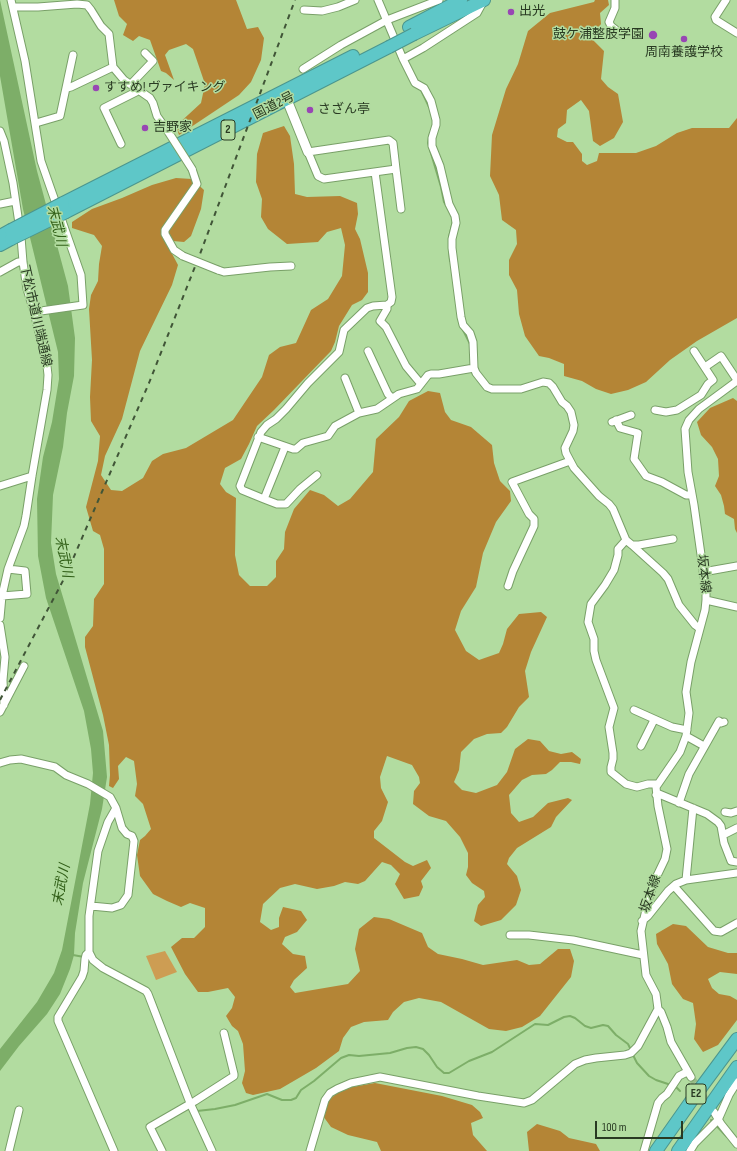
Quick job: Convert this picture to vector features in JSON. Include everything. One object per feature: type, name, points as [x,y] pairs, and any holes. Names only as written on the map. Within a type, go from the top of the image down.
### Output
[{"type":"highway","name":"国道2号","points":[[412,31],[462,0]]},
{"type":"highway","name":"国道2号","points":[[0,245],[7,235],[412,31],[484,0]]},
{"type":"highway","name":"E2","points":[[656,1151],[737,1039]]},
{"type":"highway","name":"E2","points":[[678,1151],[737,1067]]},
{"type":"street","points":[[304,10],[322,11],[356,0]]},
{"type":"street","points":[[378,0],[389,19],[403,59],[415,83],[424,88],[431,101],[436,120],[432,138],[432,146],[440,166],[449,204],[455,216],[456,223],[452,239],[452,248],[463,325],[470,333],[473,342],[474,368],[481,381],[487,387],[492,389],[521,389],[543,382],[549,383],[553,387],[562,402],[571,412],[574,425],[573,431],[565,448],[574,468],[598,496],[613,509],[626,540],[668,579],[679,605],[699,628]]},
{"type":"street","points":[[303,69],[341,44],[389,19],[438,0]]},
{"type":"street","points":[[403,59],[423,48],[477,13],[484,0]]},
{"type":"street","points":[[615,0],[615,8],[609,22],[611,26],[620,33]]},
{"type":"street","points":[[726,0],[715,17],[716,20],[737,33]]},
{"type":"street","points":[[36,311],[83,305],[81,275],[42,161],[25,60],[12,4],[87,5],[92,10],[101,26],[109,34],[113,67],[118,75],[150,98],[157,116],[192,170],[197,184],[165,230],[165,234],[174,250],[182,256],[224,272],[291,266]]},
{"type":"street","points":[[131,84],[153,61],[145,53]]},
{"type":"street","points":[[36,123],[60,116],[73,55]]},
{"type":"street","points":[[67,88],[113,67]]},
{"type":"street","points":[[121,144],[104,108],[136,92],[138,89]]},
{"type":"street","points":[[285,96],[318,176],[324,179],[396,169]]},
{"type":"street","name":"下松市道川端通線","points":[[0,131],[10,165],[21,237],[22,262],[27,289],[36,311],[48,375],[47,390],[24,526],[8,569],[2,596],[0,618]]},
{"type":"street","points":[[308,152],[389,140],[393,144],[401,209]]},
{"type":"street","points":[[317,475],[300,489],[286,504],[277,504],[264,499],[242,490],[240,486],[258,437],[267,425],[276,419],[286,409],[308,383],[339,352],[344,330],[367,308],[391,302],[392,297],[375,172]]},
{"type":"street","points":[[0,204],[15,201]]},
{"type":"street","points":[[0,272],[18,262],[22,262]]},
{"type":"street","points":[[387,304],[387,309],[380,321],[389,331],[406,366],[421,384]]},
{"type":"street","points":[[368,351],[388,394],[392,398]]},
{"type":"street","points":[[655,410],[671,412],[677,410],[701,395],[708,384],[713,380],[694,351]]},
{"type":"street","points":[[705,367],[721,356],[737,381]]},
{"type":"street","points":[[258,437],[293,450],[303,443],[328,436],[334,426],[359,412],[377,409],[399,394],[413,391],[428,375],[474,368]]},
{"type":"street","points":[[345,378],[359,412]]},
{"type":"street","name":"坂本線","points":[[644,1151],[658,1103],[667,1094],[678,1076],[689,1074],[671,1042],[661,1012],[658,1009],[656,994],[646,975],[641,931],[648,897],[665,859],[667,849],[656,795],[657,784],[673,764],[680,752],[687,733],[689,713],[686,692],[690,662],[705,610],[706,600],[688,472],[685,437],[686,428],[689,420],[699,409],[737,381]]},
{"type":"street","points":[[631,415],[614,421],[620,428],[638,433],[634,459],[646,476],[662,482],[686,495],[692,494]]},
{"type":"street","points":[[264,499],[285,447]]},
{"type":"street","points":[[508,586],[513,571],[534,526],[534,519],[529,514],[512,482],[570,461]]},
{"type":"street","points":[[0,486],[32,476]]},
{"type":"street","points":[[632,545],[673,539]]},
{"type":"street","points":[[626,540],[618,549],[614,570],[591,604],[588,622],[594,639],[596,660],[614,708],[609,727],[613,753],[613,759],[610,767],[611,772],[626,784],[637,787],[648,784],[657,784]]},
{"type":"street","points":[[703,572],[737,566]]},
{"type":"street","points":[[2,596],[27,594],[25,571],[8,569]]},
{"type":"street","points":[[706,600],[737,607]]},
{"type":"street","points":[[0,625],[5,657],[3,680],[4,705]]},
{"type":"street","points":[[0,712],[24,666]]},
{"type":"street","points":[[634,710],[654,720],[687,733],[704,746]]},
{"type":"street","points":[[641,746],[654,720]]},
{"type":"street","points":[[679,803],[689,774],[704,746],[719,721],[721,723],[724,722]]},
{"type":"street","points":[[0,763],[21,759],[55,767],[66,775],[88,784],[110,797],[116,808],[122,828],[127,834],[132,836],[134,841],[128,895],[121,905],[112,908],[91,906]]},
{"type":"street","points":[[656,795],[659,794],[707,814],[718,822],[731,860],[737,862]]},
{"type":"street","points":[[114,1151],[58,1021],[58,1017],[82,977],[84,971],[87,955],[89,916],[98,851],[108,822],[116,808]]},
{"type":"street","points":[[686,880],[693,808]]},
{"type":"street","points":[[724,812],[731,814],[737,811]]},
{"type":"street","points":[[723,835],[737,828]]},
{"type":"street","points":[[642,921],[674,886],[686,880],[737,873]]},
{"type":"street","points":[[674,886],[714,931],[721,932],[737,923]]},
{"type":"street","points":[[510,935],[529,935],[572,940],[643,955]]},
{"type":"street","points":[[87,955],[103,968],[148,994],[212,1151]]},
{"type":"street","points":[[310,1151],[325,1100],[330,1093],[351,1083],[380,1077],[478,1096],[524,1103],[532,1100],[575,1064],[585,1060],[625,1055],[634,1051],[658,1009]]},
{"type":"street","points":[[162,1151],[150,1127],[192,1103],[234,1076],[224,1033]]},
{"type":"street","points":[[690,1151],[695,1143],[715,1123],[737,1082]]},
{"type":"street","points":[[9,1151],[19,1110]]},
{"type":"street","points":[[714,1112],[715,1123],[737,1144]]},
{"type":"shaded area","points":[[0,0],[37,171],[68,286],[75,338],[74,376],[67,413],[63,447],[53,495],[51,543],[56,574],[103,731],[107,777],[102,809],[83,883],[75,933],[74,955],[70,969],[60,994],[47,1014],[19,1046],[0,1071],[0,1049],[37,1002],[54,973],[62,950],[90,804],[93,773],[91,749],[84,711],[46,598],[38,556],[37,499],[43,457],[52,422],[59,379],[58,352],[23,209],[0,76]]},
{"type":"shaded area","points":[[114,0],[236,0],[247,29],[258,27],[264,38],[261,60],[251,82],[239,95],[179,135],[176,126],[201,103],[205,84],[193,49],[186,44],[169,50],[165,55],[174,80],[166,73],[161,71],[150,40],[139,36],[133,41],[123,35],[127,24],[119,16]]},
{"type":"shaded area","points":[[595,0],[608,0],[609,5],[600,13],[601,24],[591,38],[604,51],[601,79],[608,87],[618,94],[623,122],[614,138],[600,146],[593,141],[589,111],[581,100],[567,110],[566,123],[558,129],[557,137],[567,142],[573,142],[582,154],[582,161],[587,165],[597,161],[599,153],[636,153],[656,146],[677,133],[692,128],[729,128],[737,118],[737,318],[697,341],[670,360],[646,382],[628,390],[611,394],[596,389],[582,381],[564,376],[564,364],[539,356],[525,336],[519,314],[517,290],[509,275],[509,260],[517,244],[516,230],[502,220],[499,195],[490,176],[492,135],[506,89],[518,64],[528,31],[550,13],[594,2]]},
{"type":"shaded area","points":[[284,126],[290,136],[294,164],[295,194],[307,197],[340,196],[357,203],[358,214],[355,229],[360,239],[368,273],[368,292],[362,300],[352,305],[339,326],[331,351],[257,426],[241,459],[225,468],[220,484],[226,492],[236,498],[235,555],[239,575],[250,586],[267,586],[276,577],[276,561],[284,549],[285,532],[294,509],[310,490],[324,495],[338,506],[350,499],[373,472],[376,439],[399,417],[409,401],[428,391],[440,393],[445,412],[451,420],[471,427],[492,445],[494,463],[500,481],[510,491],[511,501],[496,522],[483,553],[476,587],[461,611],[455,630],[466,651],[479,660],[499,653],[507,629],[519,614],[541,612],[547,617],[531,652],[525,671],[529,697],[519,707],[507,727],[501,733],[487,734],[474,739],[461,752],[459,770],[454,782],[462,790],[476,793],[497,785],[507,772],[515,749],[528,739],[540,741],[549,751],[561,754],[572,752],[581,759],[580,764],[560,762],[546,774],[532,775],[522,780],[509,795],[511,813],[519,822],[533,817],[548,803],[568,798],[572,800],[556,817],[551,827],[517,848],[509,858],[507,864],[517,876],[521,890],[516,905],[501,920],[481,926],[474,921],[478,905],[485,897],[484,891],[472,883],[466,875],[468,867],[468,853],[460,837],[446,821],[429,816],[413,804],[414,791],[420,783],[419,777],[412,765],[387,756],[380,777],[381,788],[388,802],[382,821],[374,831],[374,838],[405,862],[413,866],[427,860],[431,868],[421,881],[423,887],[419,896],[404,899],[395,884],[400,874],[391,865],[382,862],[365,881],[358,884],[345,882],[334,886],[317,889],[295,884],[280,888],[263,904],[260,922],[271,930],[279,927],[279,918],[283,907],[301,911],[307,920],[297,932],[285,937],[282,944],[293,954],[305,956],[307,968],[294,980],[290,987],[295,993],[348,984],[360,971],[355,949],[359,929],[374,917],[389,919],[422,933],[428,947],[438,954],[483,965],[517,960],[529,965],[540,964],[558,949],[570,949],[574,961],[571,977],[540,1016],[522,1027],[506,1031],[489,1029],[441,1002],[419,998],[404,1002],[393,1012],[388,1020],[364,1022],[351,1027],[343,1038],[339,1051],[316,1068],[280,1089],[253,1095],[246,1093],[242,1083],[245,1071],[243,1044],[238,1031],[232,1026],[226,1016],[232,1008],[235,997],[228,988],[208,992],[198,992],[185,974],[171,947],[182,938],[194,938],[205,927],[205,908],[190,903],[181,907],[167,901],[153,894],[140,876],[137,855],[140,840],[151,829],[143,804],[135,796],[137,784],[134,761],[126,757],[118,766],[119,779],[113,788],[109,786],[109,745],[103,715],[85,647],[85,637],[93,626],[94,599],[104,584],[104,549],[100,535],[93,531],[86,507],[98,461],[100,436],[91,421],[90,397],[92,360],[89,309],[91,295],[98,281],[102,246],[94,235],[72,228],[72,222],[92,209],[152,185],[176,178],[192,179],[204,190],[201,209],[191,236],[184,242],[173,241],[169,248],[178,265],[172,285],[140,351],[122,419],[105,456],[101,475],[111,490],[122,491],[143,478],[152,461],[163,454],[186,448],[233,420],[262,377],[269,355],[280,347],[296,343],[311,310],[328,299],[342,276],[345,245],[341,228],[327,232],[318,242],[287,244],[268,229],[261,217],[262,199],[256,182],[257,154],[263,133]]},
{"type":"shaded area","points":[[733,398],[737,401],[737,533],[734,519],[725,514],[721,495],[715,486],[719,476],[718,459],[712,447],[701,435],[697,422],[710,408]]},
{"type":"shaded area","points":[[673,924],[686,926],[708,947],[728,953],[737,953],[737,974],[720,972],[708,979],[712,988],[719,994],[730,996],[737,1000],[737,1020],[718,1045],[703,1052],[694,1039],[696,1024],[693,1003],[683,999],[672,984],[668,964],[657,944],[656,934]]},
{"type":"shaded area","points":[[165,951],[177,972],[156,980],[146,956]]},
{"type":"shaded area","points":[[375,1083],[442,1096],[472,1105],[480,1112],[483,1118],[471,1123],[473,1135],[487,1151],[381,1151],[377,1142],[348,1135],[331,1127],[323,1116],[329,1100],[337,1093],[352,1087]]},
{"type":"shaded area","points":[[537,1124],[560,1131],[569,1138],[596,1144],[600,1151],[529,1151],[527,1132]]},
{"type":"waterway","points":[[421,90],[429,107]]},
{"type":"waterway","points":[[429,146],[428,143],[430,133]]},
{"type":"waterway","points":[[430,150],[444,202],[447,207]]},
{"type":"waterway","points":[[449,237],[453,221],[451,214]]},
{"type":"waterway","points":[[449,248],[450,261]]},
{"type":"waterway","points":[[463,330],[471,346]]},
{"type":"waterway","points":[[73,955],[84,957]]},
{"type":"waterway","points":[[153,998],[163,1024]]},
{"type":"waterway","points":[[197,1110],[215,1109],[235,1105],[267,1094],[282,1100],[291,1100],[296,1098],[301,1090],[341,1058],[349,1055],[359,1056],[390,1053],[416,1047],[423,1049],[437,1067],[444,1073],[449,1073],[469,1061],[492,1052],[535,1024],[548,1025],[564,1017],[570,1016],[585,1026],[591,1028],[603,1025],[608,1026],[616,1035],[628,1044],[631,1050]]},
{"type":"waterway","points":[[633,1055],[637,1063],[649,1076],[671,1085]]},
{"type":"waterway","points":[[675,1086],[680,1091]]},
{"type":"waterway","points":[[711,1120],[727,1137]]},
{"type":"tunnel","points":[[691,1077],[711,1108]]},
{"type":"railway","points":[[0,700],[66,575],[149,383],[200,254],[295,0]]},
{"type":"place","name":"出光","points":[[511,12]]},
{"type":"place","name":"鼓ケ浦整肢学園","points":[[653,35]]},
{"type":"place","name":"周南養護学校","points":[[684,39]]},
{"type":"place","name":"すすめ! ヴァイキング","points":[[96,88]]},
{"type":"place","name":"さざん亭","points":[[310,110]]},
{"type":"place","name":"吉野家","points":[[145,128]]},
{"type":"water label","name":"末武川","points":[[56,226]]},
{"type":"water label","name":"末武川","points":[[63,557]]},
{"type":"water label","name":"末武川","points":[[62,885]]}]
